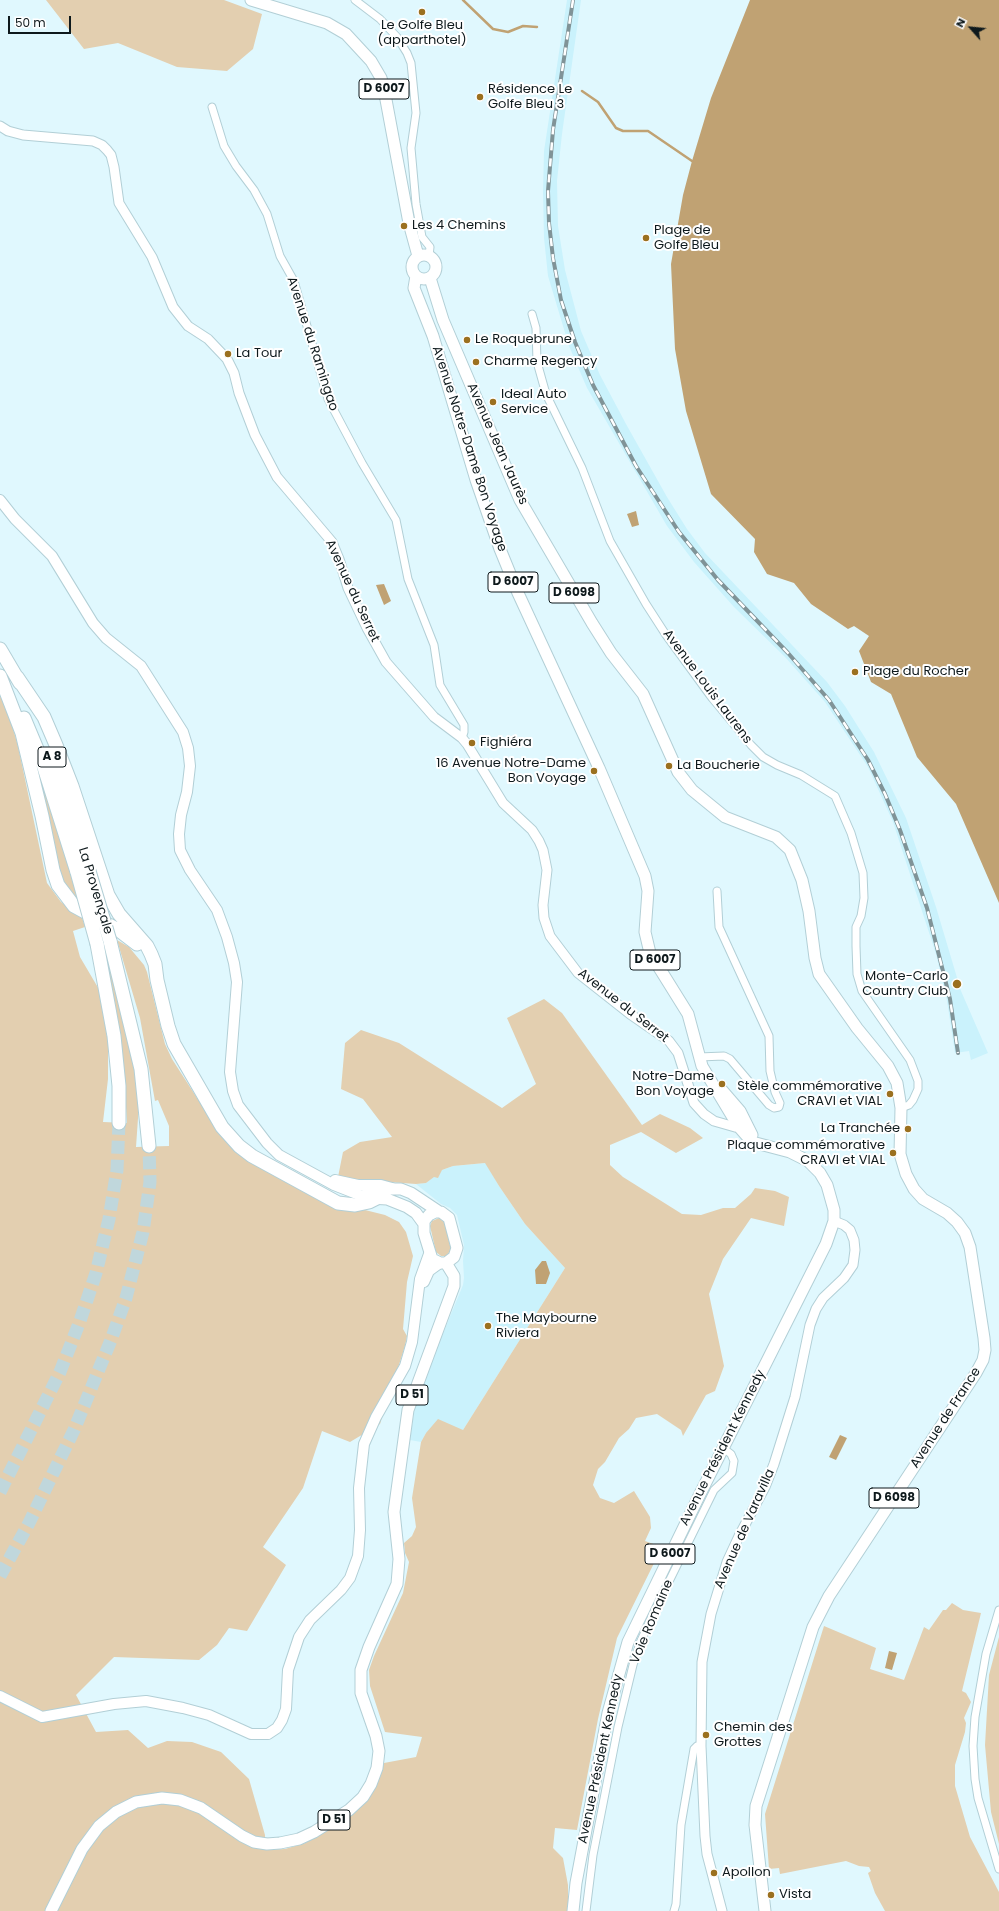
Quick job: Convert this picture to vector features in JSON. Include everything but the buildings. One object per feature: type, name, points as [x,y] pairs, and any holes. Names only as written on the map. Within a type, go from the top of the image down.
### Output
[{"type":"highway","name":"La Provençale","points":[[0,649],[17,677],[47,743],[141,1069],[149,1146]]},
{"type":"highway","name":"La Provençale","points":[[0,672],[24,716],[83,871]]},
{"type":"highway","points":[[0,676],[24,740],[53,870],[58,885],[74,906],[120,932],[136,943],[144,953],[157,980]]},
{"type":"highway","points":[[17,677],[44,717],[56,745],[72,786],[108,895],[119,914],[147,946],[155,964],[157,980],[174,1044],[222,1127],[239,1146],[252,1156],[338,1203],[350,1205],[369,1202],[377,1198]]},
{"type":"highway","name":"La Provençale","points":[[104,943],[114,1036],[119,1122]]},
{"type":"highway","points":[[327,1197],[347,1199],[362,1196]]},
{"type":"main road","name":"D 6007","points":[[251,0],[312,18],[332,26],[354,41],[372,61],[381,78],[387,100],[409,223],[424,256]]},
{"type":"main road","points":[[424,256],[433,258],[436,266],[434,275],[430,278],[423,279],[416,276],[412,266],[414,260],[424,256]]},
{"type":"main road","name":"Avenue Notre-Dame Bon Voyage","points":[[416,276],[414,288],[433,336],[476,480],[500,549],[518,593],[596,761],[639,859],[647,883],[645,923],[650,953],[688,1014],[699,1057],[712,1082],[739,1120],[761,1145]]},
{"type":"main road","name":"Avenue Jean Jaurès","points":[[430,278],[443,320],[520,500],[611,653],[643,694],[672,760],[686,783],[703,800],[725,817],[776,837],[790,850],[804,888],[819,974],[837,1002],[893,1075],[897,1083],[901,1108]]},
{"type":"main road","points":[[0,500],[14,519],[52,556],[93,623],[101,633],[140,666],[183,732],[188,748],[190,766],[187,792],[181,815],[179,834],[180,850],[190,870],[217,910],[227,937],[237,982],[230,1062],[233,1091],[242,1112],[273,1150],[290,1162],[320,1176],[334,1185],[362,1196],[387,1199],[407,1207],[416,1213],[424,1224],[429,1254],[432,1259],[443,1263]]},
{"type":"main road","name":"Avenue de France","points":[[764,1911],[755,1826],[756,1806],[813,1627],[820,1611],[839,1580],[976,1373],[983,1360],[985,1350],[968,1240],[957,1222],[947,1213],[923,1199],[914,1189],[906,1174],[900,1154],[901,1108]]},
{"type":"main road","name":"Avenue Président Kennedy","points":[[574,1911],[576,1883],[608,1713],[628,1642],[723,1448],[826,1244],[834,1221],[833,1200],[820,1173],[808,1161],[790,1152],[761,1145]]},
{"type":"main road","points":[[320,1176],[351,1184],[381,1185],[411,1193],[438,1211],[444,1213],[451,1222],[457,1248],[456,1254],[452,1260],[443,1263],[430,1271],[420,1292]]},
{"type":"main road","points":[[362,1196],[376,1191],[394,1188]]},
{"type":"main road","points":[[424,1224],[429,1215],[438,1211]]},
{"type":"main road","points":[[0,1696],[42,1717],[114,1704],[146,1701],[209,1714],[251,1734],[265,1735],[277,1728],[286,1709],[288,1670],[300,1637],[310,1620],[342,1590],[350,1578],[358,1556],[360,1530],[359,1488],[364,1444],[376,1417],[405,1366],[412,1342],[420,1292],[420,1279],[429,1254]]},
{"type":"main road","name":"D 51","points":[[448,1305],[454,1298],[459,1281],[460,1273],[456,1254]]},
{"type":"main road","name":"D 51","points":[[51,1911],[82,1849],[99,1826],[116,1812],[136,1802],[162,1798],[180,1800],[201,1808],[242,1836],[254,1842],[267,1844],[299,1839],[314,1832],[349,1810],[363,1797],[371,1784],[377,1768],[379,1751],[376,1736],[361,1693],[361,1670],[369,1647],[394,1593],[398,1577],[399,1559],[394,1512],[408,1410],[448,1305],[455,1280],[454,1276],[443,1263]]},
{"type":"street","points":[[354,0],[380,19],[397,37],[407,53],[411,63],[416,113],[411,148],[416,204],[422,237],[430,247],[424,256]]},
{"type":"street","name":"Avenue du Ramingao","points":[[212,107],[224,146],[236,166],[254,190],[267,214],[280,256],[294,281],[328,399],[362,463],[396,520],[408,579],[434,645],[440,686],[464,726],[462,738]]},
{"type":"street","name":"Avenue du Serret","points":[[0,126],[8,131],[23,135],[92,141],[102,145],[111,155],[119,203],[152,257],[173,307],[188,326],[208,339],[227,359],[234,372],[239,393],[259,442],[277,477],[332,542],[348,588],[367,628],[386,662],[434,717],[462,738],[476,757],[491,785],[503,803],[532,830],[539,840],[543,850],[547,870],[543,905],[544,918],[550,936],[578,973],[630,1014],[669,1041],[678,1053],[694,1103],[704,1114],[714,1121],[721,1122],[739,1120]]},
{"type":"street","name":"Avenue Louis Laurens","points":[[532,314],[536,328],[537,362],[546,394],[582,468],[610,541],[653,614],[712,698],[763,757],[801,775],[835,796],[851,833],[863,873],[864,898],[856,927],[857,974],[862,991],[910,1060],[918,1081],[918,1089],[910,1105],[901,1108]]},
{"type":"street","points":[[699,1057],[724,1056],[730,1059],[769,1105],[774,1108],[779,1107],[780,1103],[775,1092],[770,1071],[769,1036],[719,927],[717,891]]},
{"type":"street","name":"Avenue de Varavilla","points":[[722,1911],[707,1854],[701,1746],[702,1662],[711,1614],[718,1589],[740,1534],[774,1464],[795,1397],[805,1346],[816,1309],[823,1298],[844,1278],[852,1265],[855,1250],[854,1240],[850,1230],[844,1225],[834,1221]]},
{"type":"street","name":"Voie Romaine","points":[[586,1911],[593,1855],[618,1727],[633,1665],[653,1614],[714,1490],[732,1473],[734,1461],[731,1454],[723,1448]]},
{"type":"street","points":[[999,1610],[986,1654],[975,1717],[973,1746],[978,1798],[999,1869]]},
{"type":"street","points":[[674,1911],[681,1825],[694,1749],[697,1746],[701,1746]]},
{"type":"shaded area","points":[[46,0],[224,0],[262,14],[253,49],[227,71],[177,67],[118,43],[84,49]]},
{"type":"shaded area","points":[[567,0],[581,0],[562,134],[557,181],[558,226],[565,270],[581,331],[600,375],[626,424],[667,497],[687,529],[705,553],[827,682],[845,706],[874,752],[906,818],[936,907],[961,991],[988,1053],[971,1060],[969,1051],[955,1053],[947,1001],[936,954],[893,822],[868,767],[825,702],[785,657],[734,607],[694,562],[667,526],[587,388],[569,346],[548,276],[544,238],[543,192],[544,151]]},
{"type":"shaded area","points":[[750,0],[999,0],[999,903],[956,804],[917,757],[891,694],[871,682],[859,651],[869,636],[854,626],[848,629],[811,604],[794,583],[767,574],[754,552],[755,539],[711,494],[686,411],[675,349],[671,264],[683,195],[692,161],[711,98]]},
{"type":"shaded area","points":[[636,511],[639,525],[632,527],[627,514]]},
{"type":"shaded area","points":[[384,584],[391,601],[384,605],[376,585]]},
{"type":"shaded area","points":[[0,696],[8,711],[18,746],[47,883],[61,902],[82,917],[85,927],[73,931],[80,957],[100,991],[108,1043],[108,1079],[103,1122],[127,1123],[123,1058],[108,967],[110,966],[130,1047],[137,1086],[139,1104],[136,1147],[169,1146],[169,1126],[158,1100],[155,1101],[140,1018],[117,940],[129,947],[144,965],[165,1044],[172,1059],[215,1126],[347,1210],[351,1212],[365,1210],[385,1215],[399,1222],[406,1232],[413,1256],[407,1282],[403,1329],[407,1336],[380,1424],[350,1442],[322,1431],[303,1488],[263,1547],[286,1565],[247,1631],[229,1628],[217,1645],[199,1660],[114,1657],[76,1695],[96,1732],[128,1730],[148,1748],[167,1741],[192,1742],[221,1752],[249,1779],[265,1835],[265,1850],[285,1849],[305,1843],[339,1824],[364,1804],[380,1777],[384,1763],[416,1757],[422,1737],[385,1732],[370,1686],[369,1670],[403,1593],[409,1562],[405,1553],[404,1543],[412,1536],[416,1527],[412,1498],[421,1442],[426,1433],[438,1419],[463,1430],[565,1268],[525,1224],[485,1163],[453,1166],[442,1170],[438,1178],[434,1177],[426,1183],[416,1184],[338,1177],[343,1152],[360,1142],[392,1137],[363,1099],[341,1089],[345,1043],[361,1030],[399,1043],[502,1108],[536,1084],[507,1018],[544,999],[562,1013],[642,1125],[660,1114],[690,1128],[703,1138],[676,1153],[641,1132],[610,1145],[610,1165],[623,1177],[682,1214],[701,1215],[723,1208],[735,1208],[751,1194],[755,1188],[775,1191],[789,1197],[784,1226],[751,1218],[723,1259],[709,1294],[724,1366],[715,1391],[706,1395],[683,1436],[681,1430],[657,1414],[636,1418],[629,1429],[619,1438],[605,1462],[598,1469],[593,1485],[600,1498],[614,1503],[634,1491],[650,1517],[651,1528],[645,1541],[662,1547],[617,1638],[598,1719],[577,1830],[555,1828],[553,1848],[563,1858],[568,1885],[568,1911],[0,1911]]},
{"type":"shaded area","points":[[40,780],[61,838],[79,905],[64,889]]},
{"type":"shaded area","points":[[486,1163],[499,1186],[525,1224],[565,1268],[463,1430],[426,1433],[421,1442],[410,1440],[416,1399],[463,1285],[464,1278],[464,1245],[457,1215],[450,1208],[441,1204],[416,1184],[426,1183],[442,1170],[453,1166]]},
{"type":"shaded area","points":[[439,1218],[445,1223],[451,1250],[446,1256],[441,1256],[436,1252],[430,1226],[432,1221]]},
{"type":"shaded area","points":[[542,1261],[546,1261],[550,1273],[546,1284],[536,1284],[535,1270]]},
{"type":"shaded area","points":[[840,1435],[847,1438],[836,1460],[829,1457]]},
{"type":"shaded area","points":[[952,1603],[963,1610],[981,1613],[962,1691],[966,1693],[971,1702],[964,1718],[966,1723],[965,1732],[955,1765],[955,1786],[970,1837],[999,1892],[999,1911],[885,1911],[875,1893],[868,1873],[871,1871],[869,1867],[859,1866],[846,1861],[780,1874],[779,1868],[769,1869],[765,1814],[824,1626],[876,1648],[870,1669],[904,1680],[924,1627],[929,1630],[943,1610],[946,1610]]},
{"type":"shaded area","points":[[999,1637],[999,1844],[991,1812],[985,1745],[989,1675]]},
{"type":"shaded area","points":[[889,1651],[897,1653],[892,1670],[885,1668]]},
{"type":"waterway","points":[[463,0],[493,29],[508,32],[523,26],[537,27]]},
{"type":"waterway","points":[[582,91],[598,102],[616,128],[623,131],[648,131],[692,161]]},
{"type":"tunnel","points":[[0,1492],[60,1372],[80,1321],[96,1273],[109,1219],[117,1170],[119,1123]]},
{"type":"tunnel","points":[[0,1576],[29,1523],[74,1430],[111,1340],[126,1298],[143,1232],[150,1182],[149,1146]]},
{"type":"railway","points":[[573,0],[553,130],[548,191],[549,223],[553,258],[561,300],[575,342],[593,385],[636,466],[679,532],[718,580],[788,653],[829,700],[868,760],[885,794],[900,830],[927,908],[950,999],[958,1053]]},
{"type":"place","name":"Le Golfe Bleu (apparthotel)","points":[[422,12]]},
{"type":"place","name":"Résidence Le Golfe Bleu 3","points":[[480,97]]},
{"type":"place","name":"Les 4 Chemins","points":[[404,226]]},
{"type":"place","name":"Plage de Golfe Bleu","points":[[646,238]]},
{"type":"place","name":"Le Roquebrune","points":[[467,340]]},
{"type":"place","name":"La Tour","points":[[228,354]]},
{"type":"place","name":"Charme Regency","points":[[476,362]]},
{"type":"place","name":"Ideal Auto Service","points":[[493,402]]},
{"type":"place","name":"Plage du Rocher","points":[[855,672]]},
{"type":"place","name":"Fighiéra","points":[[472,743]]},
{"type":"place","name":"La Boucherie","points":[[669,766]]},
{"type":"place","name":"16 Avenue Notre-Dame Bon Voyage","points":[[594,771]]},
{"type":"place","name":"Monte-Carlo Country Club","points":[[957,984]]},
{"type":"place","name":"Notre-Dame Bon Voyage","points":[[722,1084]]},
{"type":"place","name":"Stèle commémorative CRAVI et VIAL","points":[[890,1094]]},
{"type":"place","name":"La Tranchée","points":[[908,1129]]},
{"type":"place","name":"Plaque commémorative CRAVI et VIAL","points":[[893,1153]]},
{"type":"place","name":"The Maybourne Riviera","points":[[488,1326]]},
{"type":"place","name":"Chemin des Grottes","points":[[706,1735]]},
{"type":"place","name":"Apollon","points":[[714,1873]]},
{"type":"place","name":"Vista","points":[[771,1895]]}]
